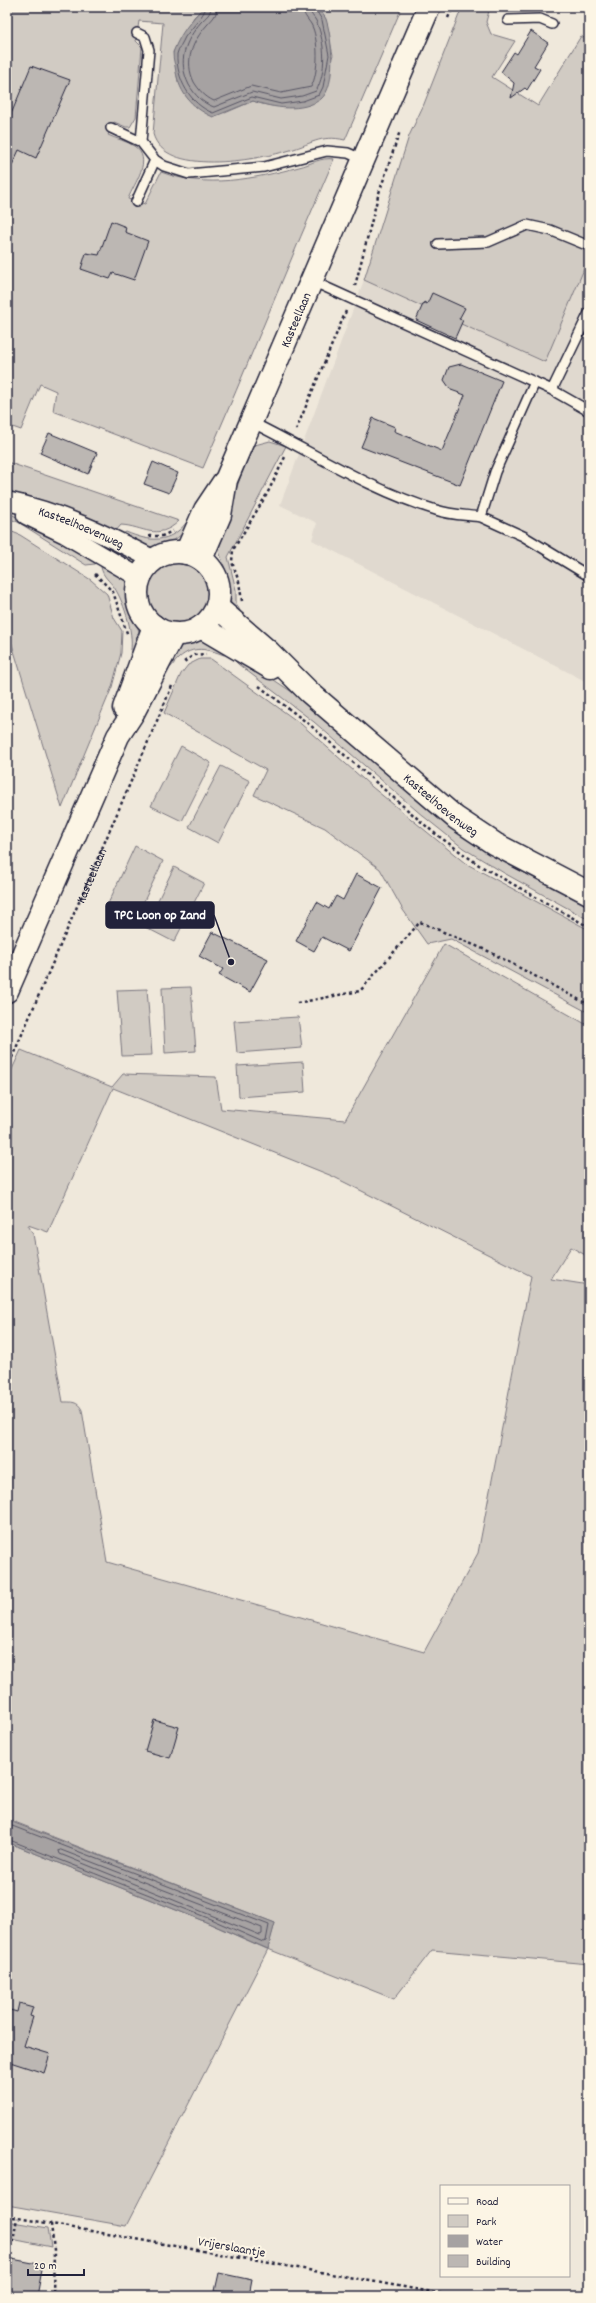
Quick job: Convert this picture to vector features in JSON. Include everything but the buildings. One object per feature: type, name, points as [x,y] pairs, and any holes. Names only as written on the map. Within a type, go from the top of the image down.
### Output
[{"type":"street","name":"Kasteellaan","points":[[193,556],[205,510],[226,480],[429,7]]},
{"type":"street","name":"Kasteelhoevenweg","points":[[7,501],[29,506],[69,519],[114,539],[154,560]]},
{"type":"street","name":"Kasteelhoevenweg","points":[[7,506],[104,554],[140,578]]},
{"type":"street","points":[[169,553],[193,556],[210,568],[217,580],[219,594],[217,607],[208,622],[188,633],[164,630],[143,615],[138,600],[140,578],[154,560],[169,553]]},
{"type":"street","name":"Kasteelhoevenweg","points":[[217,607],[269,652],[309,692],[473,831],[589,893]]},
{"type":"street","name":"Kasteelhoevenweg","points":[[201,627],[238,647],[309,692]]},
{"type":"street","points":[[7,991],[118,736],[138,665],[164,630]]},
{"type":"lane","points":[[508,20],[540,19],[552,24]]},
{"type":"lane","points":[[138,33],[148,40],[149,50],[141,142]]},
{"type":"lane","points":[[111,128],[141,142],[155,160],[164,166],[189,174],[264,167],[327,151],[348,153],[364,160]]},
{"type":"lane","points":[[136,202],[155,160]]},
{"type":"lane","points":[[438,244],[488,242],[527,225],[550,230],[589,246]]},
{"type":"lane","points":[[312,281],[535,382],[589,411]]},
{"type":"lane","points":[[552,390],[589,312]]},
{"type":"lane","points":[[481,517],[494,472],[535,382]]},
{"type":"lane","points":[[251,422],[292,442],[344,471],[393,494],[437,511],[481,517],[523,536],[589,576]]},
{"type":"path","points":[[447,22],[453,7]]},
{"type":"path","points":[[242,603],[239,582],[231,557],[233,550],[267,494],[292,442],[350,299],[388,162],[403,125]]},
{"type":"path","points":[[141,534],[162,536],[177,528]]},
{"type":"path","points":[[104,554],[94,574],[113,592],[121,619],[126,627],[128,643]]},
{"type":"path","points":[[180,666],[194,655],[213,655]]},
{"type":"path","name":"Kasteellaan","points":[[7,1069],[174,680]]},
{"type":"path","points":[[296,1003],[360,992],[420,922],[488,951],[589,1005]]},
{"type":"path","name":"Vrijerslaantje","points":[[7,2216],[454,2296]]},
{"type":"path","points":[[13,2242],[18,2218]]},
{"type":"path","points":[[51,2224],[54,2250],[53,2296]]},
{"type":"shaded area","points":[[589,257],[589,683],[312,540],[317,523],[280,505],[364,280],[544,362]]},
{"type":"green space","points":[[7,7],[204,7],[194,17],[173,52],[178,82],[225,113],[253,101],[261,104],[284,107],[299,106],[315,102],[333,55],[325,18],[317,7],[402,7],[345,140],[329,138],[322,139],[273,155],[234,161],[192,161],[174,156],[161,147],[153,134],[163,23],[139,21],[136,41],[142,47],[136,117],[130,127],[114,122],[108,135],[134,146],[140,151],[142,158],[141,171],[128,199],[145,204],[161,172],[195,180],[230,180],[265,175],[304,166],[320,160],[334,159],[203,468],[53,411],[56,391],[40,384],[21,430],[7,425]]},
{"type":"green space","points":[[462,7],[490,7],[486,22],[491,34],[515,41],[492,77],[538,106],[581,36],[589,41],[589,257],[545,362],[364,280],[409,136],[424,104]]},
{"type":"green space","points":[[270,441],[286,446],[228,557],[236,590],[236,603],[241,613],[249,620],[247,624],[231,605],[229,581],[219,551],[221,534],[251,446]]},
{"type":"green space","points":[[7,462],[179,521],[164,531],[157,532],[121,525],[115,532],[81,516],[7,491]]},
{"type":"green space","points":[[7,512],[98,559],[95,564],[86,565],[18,522],[7,518]]},
{"type":"green space","points":[[187,522],[190,524],[181,535],[175,540],[160,546],[145,547],[138,545],[121,535],[126,532],[143,538],[159,539],[173,534]]},
{"type":"green space","points":[[7,530],[20,535],[91,580],[107,594],[114,618],[122,631],[121,653],[112,687],[62,808],[7,628]]},
{"type":"green space","points":[[178,557],[191,560],[203,567],[210,579],[213,592],[210,605],[203,617],[191,624],[178,627],[165,624],[153,617],[146,605],[143,592],[146,579],[153,567],[165,560]]},
{"type":"green space","points":[[104,562],[125,580],[139,632],[138,646],[134,658],[130,655],[131,639],[128,620],[118,594],[103,573],[101,567]]},
{"type":"green space","points":[[197,640],[212,643],[229,653],[224,655],[201,649],[190,651],[184,654],[171,667],[164,670],[180,644]]},
{"type":"green space","points":[[238,656],[295,694],[473,843],[505,863],[589,907],[589,920],[504,873],[463,848],[423,816],[314,722],[238,664],[235,661]]},
{"type":"green space","points":[[200,659],[211,659],[301,724],[372,787],[465,863],[589,930],[589,1013],[451,939],[427,944],[403,910],[380,869],[325,828],[254,795],[266,770],[164,713],[181,674],[188,665]]},
{"type":"green space","points":[[181,746],[211,763],[182,821],[151,806]]},
{"type":"green space","points":[[221,766],[250,781],[218,843],[189,827]]},
{"type":"green space","points":[[135,846],[163,861],[135,920],[107,906]]},
{"type":"green space","points":[[174,867],[204,883],[174,942],[145,927]]},
{"type":"green space","points":[[444,944],[589,1026],[589,1257],[571,1247],[551,1279],[589,1285],[589,1964],[432,1950],[394,1999],[268,1949],[126,2226],[7,2205],[7,1842],[206,1922],[267,1949],[275,1923],[7,1819],[7,1080],[21,1050],[112,1087],[123,1074],[216,1077],[221,1109],[345,1120]],"holes":[[[113,1088],[332,1176],[531,1276],[478,1553],[424,1652],[107,1562],[82,1410],[76,1404],[71,1402],[63,1402],[33,1234],[28,1225],[48,1232]]]},
{"type":"green space","points":[[191,987],[196,1051],[165,1053],[162,988]]},
{"type":"green space","points":[[147,989],[152,1055],[122,1056],[117,990]]},
{"type":"green space","points":[[298,1017],[302,1048],[237,1053],[234,1021]]},
{"type":"green space","points":[[303,1062],[305,1092],[239,1097],[237,1066]]},
{"type":"green space","points":[[7,2221],[48,2228],[51,2247],[7,2238]]},
{"type":"water","points":[[204,7],[317,7],[326,19],[330,37],[332,61],[329,84],[326,93],[321,99],[313,103],[296,108],[269,106],[253,101],[213,117],[205,113],[186,97],[179,83],[173,58],[174,50],[183,33]]},
{"type":"water","points":[[7,1820],[275,1923],[268,1949],[206,1922],[7,1842]]},
{"type":"place","name":"TPC Loon op Zand","points":[[231,962]]}]
